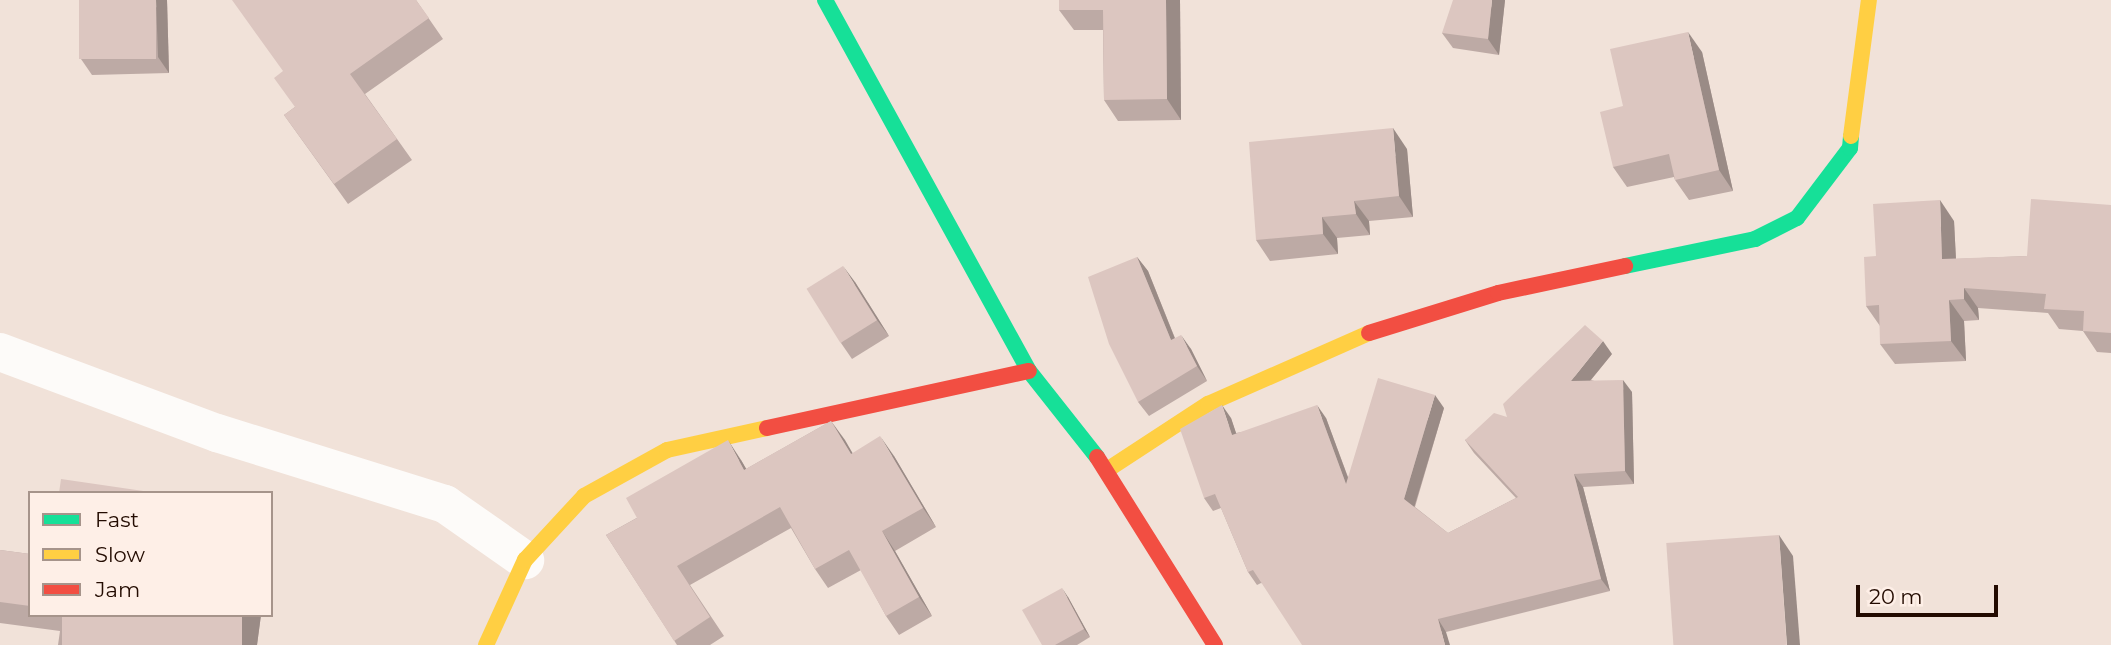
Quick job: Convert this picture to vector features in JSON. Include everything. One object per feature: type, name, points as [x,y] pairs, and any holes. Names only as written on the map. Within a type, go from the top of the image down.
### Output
[{"type":"street","points":[[825,0],[1029,370],[1107,470],[1215,645]]},
{"type":"street","points":[[1107,470],[1208,404],[1362,335],[1498,293],[1755,239],[1787,224],[1815,202],[1850,148],[1869,0]]},
{"type":"street","points":[[0,352],[216,433],[445,504],[525,560]]},
{"type":"street","points":[[486,645],[525,560],[584,496],[667,450],[1029,370]]},
{"type":"building","points":[[79,0],[156,0],[156,59],[79,59]]},
{"type":"building","points":[[232,0],[416,0],[429,18],[350,74],[397,139],[334,184],[284,115],[295,107],[274,78],[283,71]]},
{"type":"building","points":[[1059,0],[1166,0],[1167,99],[1104,100],[1103,10],[1059,10]]},
{"type":"building","points":[[1453,0],[1492,0],[1488,39],[1442,33]]},
{"type":"building","points":[[1688,32],[1719,170],[1675,180],[1669,154],[1613,167],[1600,112],[1623,106],[1610,49]]},
{"type":"building","points":[[1393,128],[1399,196],[1354,201],[1356,214],[1322,217],[1323,234],[1256,240],[1249,142]]},
{"type":"building","points":[[2031,199],[2111,205],[2111,333],[2083,331],[2084,311],[2044,309],[2046,294],[1964,288],[1964,299],[1949,300],[1951,341],[1880,344],[1879,305],[1866,306],[1864,257],[1876,256],[1873,204],[1940,200],[1942,259],[2027,256]]},
{"type":"building","points":[[1137,257],[1171,340],[1181,335],[1197,366],[1138,402],[1109,344],[1088,277]]},
{"type":"building","points":[[843,266],[877,320],[840,343],[807,289]]},
{"type":"building","points":[[1585,325],[1603,341],[1571,381],[1623,380],[1625,471],[1574,474],[1601,579],[1438,619],[1445,645],[1302,645],[1253,570],[1248,572],[1215,494],[1204,498],[1180,429],[1222,405],[1232,435],[1317,405],[1346,484],[1378,378],[1435,395],[1404,499],[1448,533],[1518,497],[1465,440],[1494,413],[1507,417],[1503,404]]},
{"type":"building","points":[[831,421],[851,454],[880,436],[923,508],[882,531],[919,597],[886,616],[849,550],[815,569],[780,507],[677,566],[710,617],[674,641],[606,535],[637,518],[626,498],[728,440],[744,470]]},
{"type":"building","points":[[61,479],[143,491],[59,491]]},
{"type":"building","points":[[1779,535],[1787,645],[1673,645],[1666,543]]},
{"type":"building","points":[[0,550],[28,554],[28,606],[0,602]]},
{"type":"building","points":[[1062,588],[1084,629],[1055,645],[1042,645],[1022,610]]},
{"type":"building","points":[[62,617],[242,617],[242,645],[62,645]]},
{"type":"traffic: fast","points":[[825,0],[1029,371],[1097,457]]},
{"type":"traffic: fast","points":[[1625,266],[1755,239],[1797,218],[1850,148],[1851,136]]},
{"type":"traffic: slow","points":[[1851,136],[1869,0]]},
{"type":"traffic: slow","points":[[1107,470],[1208,404],[1369,333]]},
{"type":"traffic: slow","points":[[486,645],[525,560],[584,496],[667,450],[767,428]]},
{"type":"traffic: jam","points":[[1369,333],[1498,293],[1625,266]]},
{"type":"traffic: jam","points":[[767,428],[1029,371]]},
{"type":"traffic: jam","points":[[1097,457],[1215,645]]}]
